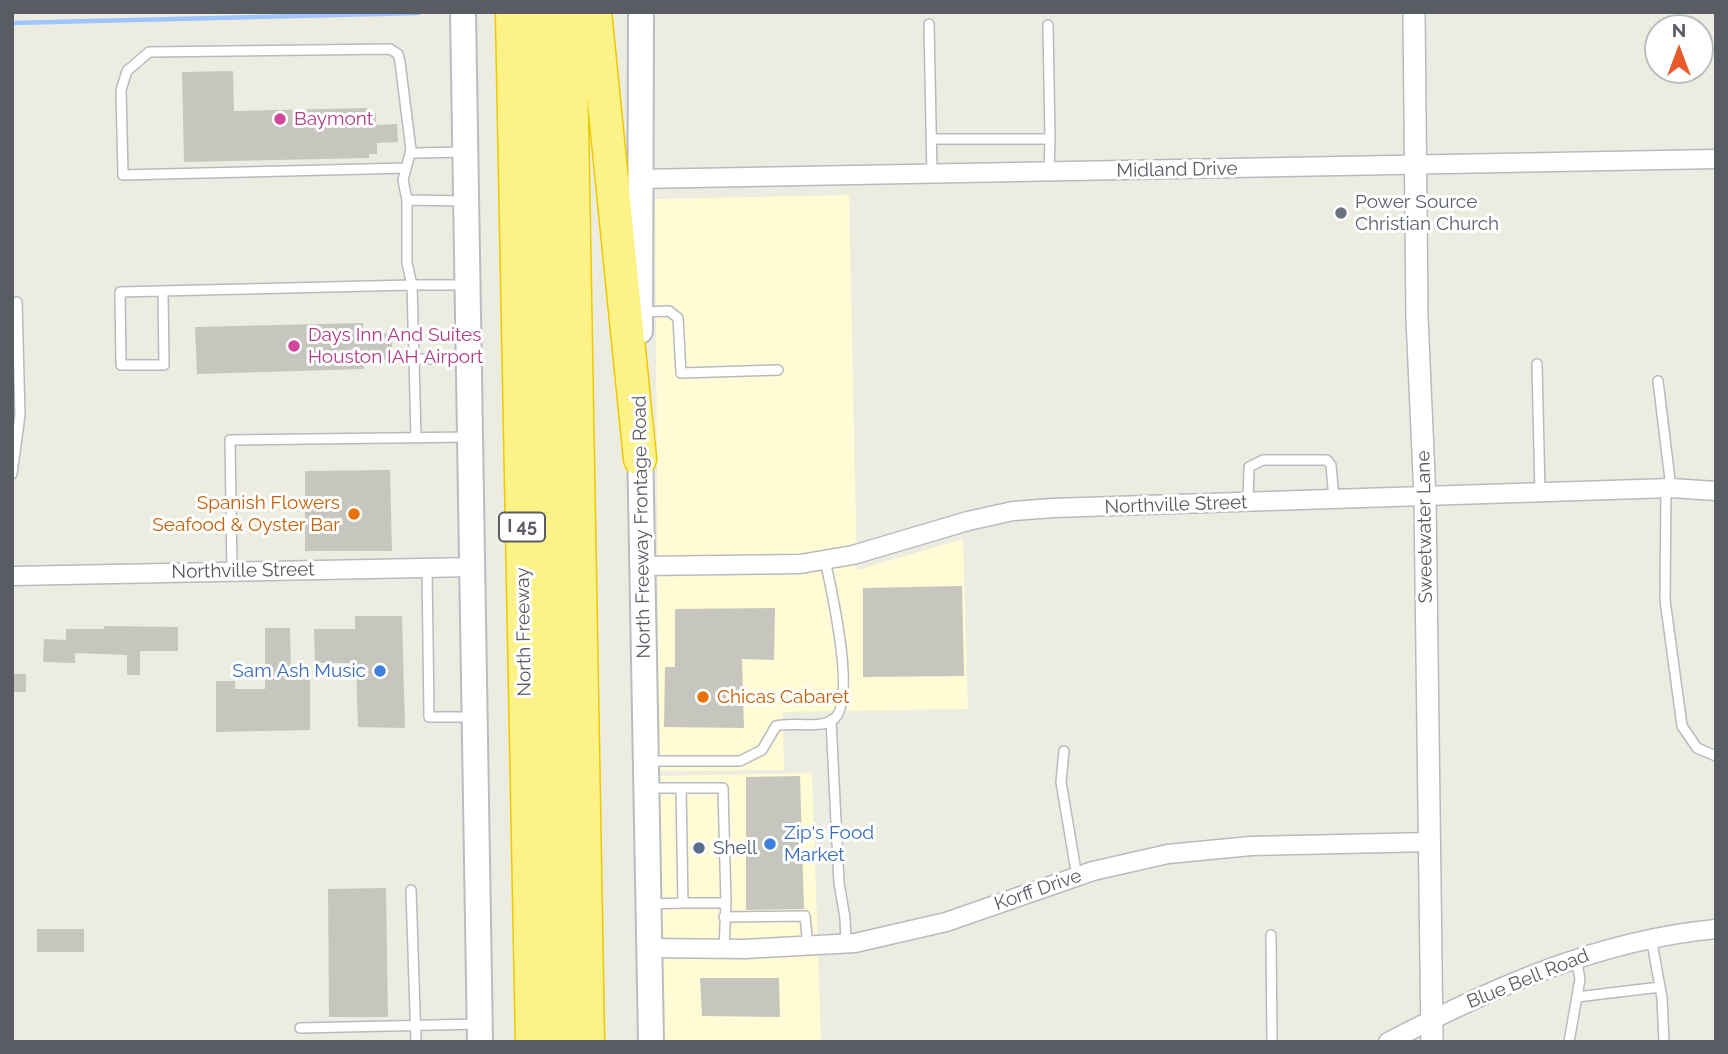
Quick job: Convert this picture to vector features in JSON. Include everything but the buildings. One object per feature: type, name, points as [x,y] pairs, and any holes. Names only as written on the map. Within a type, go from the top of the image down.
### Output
[{"type":"highway","name":"North Freeway","points":[[512,12],[532,1042]]},
{"type":"highway","name":"North Freeway","points":[[544,12],[560,1042]]},
{"type":"highway","points":[[569,12],[588,1042]]},
{"type":"highway","points":[[595,12],[640,459]]},
{"type":"main road","points":[[463,12],[480,1033]]},
{"type":"main road","name":"North Freeway Frontage Road","points":[[641,12],[640,459],[651,1042]]},
{"type":"street","name":"Sweetwater Lane","points":[[1414,12],[1417,317],[1425,498],[1432,1042]]},
{"type":"street","name":"Midland Drive","points":[[639,179],[932,176],[1716,159]]},
{"type":"street","name":"Northville Street","points":[[643,566],[789,565],[825,560],[853,555],[968,521],[1013,512],[1669,489],[1716,491]]},
{"type":"street","name":"Northville Street","points":[[12,576],[473,567]]},
{"type":"street","name":"Korff Drive","points":[[649,948],[808,947],[846,943],[946,922],[1077,877],[1182,853],[1251,846],[1430,842]]},
{"type":"street","name":"Blue Bell Road","points":[[1388,1042],[1431,1019],[1576,958],[1651,937],[1716,929]]},
{"type":"lane","points":[[929,24],[932,176]]},
{"type":"lane","points":[[1048,25],[1049,173]]},
{"type":"lane","points":[[406,168],[122,175],[121,90],[127,71],[149,51],[390,49],[398,54],[411,150],[403,180],[407,200],[407,263],[412,285],[416,438]]},
{"type":"lane","points":[[931,139],[1050,139]]},
{"type":"lane","points":[[411,150],[466,152]]},
{"type":"lane","points":[[407,200],[467,201]]},
{"type":"lane","points":[[163,292],[164,365],[121,366],[120,292],[468,285]]},
{"type":"lane","points":[[12,474],[20,415],[17,302]]},
{"type":"lane","points":[[640,312],[669,311],[678,318],[681,373],[778,370]]},
{"type":"lane","points":[[414,359],[469,359]]},
{"type":"lane","points":[[1537,364],[1540,493]]},
{"type":"lane","points":[[1658,381],[1669,489],[1665,600],[1682,726],[1697,748],[1716,756]]},
{"type":"lane","points":[[232,571],[230,440],[471,437]]},
{"type":"lane","points":[[1248,503],[1249,467],[1263,460],[1327,460],[1331,465],[1334,500]]},
{"type":"lane","points":[[646,761],[740,761],[762,750],[776,726],[831,720],[842,708],[836,612],[825,560]]},
{"type":"lane","points":[[427,567],[429,717],[475,717]]},
{"type":"lane","points":[[831,720],[839,883],[846,943]]},
{"type":"lane","points":[[1064,751],[1061,782],[1077,877]]},
{"type":"lane","points":[[647,788],[723,788],[726,902],[724,949]]},
{"type":"lane","points":[[681,788],[683,903]]},
{"type":"lane","points":[[411,890],[416,1042]]},
{"type":"lane","points":[[649,904],[726,902]]},
{"type":"lane","points":[[724,917],[806,916],[808,947]]},
{"type":"lane","points":[[1271,935],[1272,1042]]},
{"type":"lane","points":[[1651,937],[1660,987],[1664,1042]]},
{"type":"lane","points":[[1569,1042],[1580,979],[1576,958]]},
{"type":"lane","points":[[1577,997],[1660,987]]},
{"type":"lane","points":[[299,1028],[415,1026],[480,1033]]},
{"type":"shaded area","points":[[849,195],[857,570],[963,539],[968,709],[783,712],[784,770],[659,771],[655,199]]},
{"type":"shaded area","points":[[812,773],[821,1042],[663,1042],[659,776]]},
{"type":"waterway","points":[[12,23],[418,13]]},
{"type":"place","name":"Baymont","points":[[280,119]]},
{"type":"place","name":"Power Source Christian Church","points":[[1341,213]]},
{"type":"place","name":"Days Inn And Suites Houston IAH Airport","points":[[294,346]]},
{"type":"place","name":"Spanish Flowers Seafood & Oyster Bar","points":[[354,514]]},
{"type":"place","name":"Sam Ash Music","points":[[380,671]]},
{"type":"place","name":"Chicas Cabaret","points":[[703,697]]},
{"type":"place","name":"Zip's Food Market","points":[[770,844]]},
{"type":"place","name":"Shell","points":[[699,848]]}]
